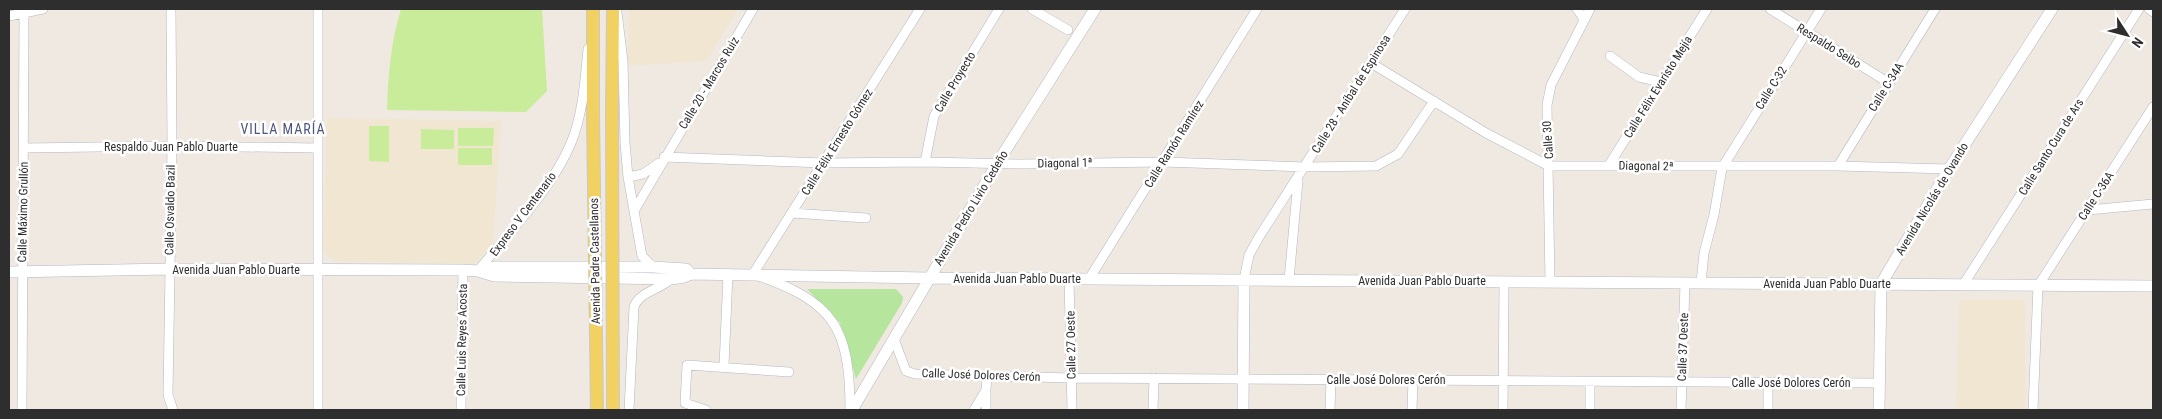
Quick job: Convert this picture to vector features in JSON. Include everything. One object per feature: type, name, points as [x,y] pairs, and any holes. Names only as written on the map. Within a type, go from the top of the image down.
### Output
[{"type":"main road","name":"Expreso V Centenario","points":[[592,9],[592,112]]},
{"type":"main road","name":"Avenida Padre Castellanos","points":[[613,410],[612,114],[614,9]]},
{"type":"main road","name":"Avenida Pedro Livio Cedeño","points":[[851,410],[998,162],[1096,9]]},
{"type":"main road","name":"Avenida Nicolás de Ovando","points":[[1879,410],[1881,284],[1949,169],[2052,9]]},
{"type":"main road","name":"Avenida Padre Castellanos","points":[[592,112],[597,410]]},
{"type":"main road","name":"Avenida Juan Pablo Duarte","points":[[478,271],[494,267],[653,267],[686,269],[691,274]]},
{"type":"main road","name":"Avenida Juan Pablo Duarte","points":[[9,272],[462,270],[478,271],[494,276],[671,279],[684,278],[691,274],[754,274],[930,278],[2153,286]]},
{"type":"main road","points":[[1243,410],[1244,280]]},
{"type":"street","points":[[9,16],[43,9]]},
{"type":"street","name":"Calle Osvaldo Bazil","points":[[171,9],[172,146],[168,394],[173,410]]},
{"type":"street","points":[[318,9],[318,410]]},
{"type":"street","name":"Expreso V Centenario","points":[[478,271],[552,178],[571,143],[583,98],[592,9]]},
{"type":"street","points":[[614,9],[620,25],[628,177],[642,256],[653,267]]},
{"type":"street","name":"Calle 20 - Marcos Ruiz","points":[[634,211],[664,157],[753,9]]},
{"type":"street","name":"Calle Félix Ernesto Gómez","points":[[754,274],[920,9]]},
{"type":"street","name":"Calle Proyecto","points":[[925,162],[934,116],[999,9]]},
{"type":"street","points":[[1032,9],[1068,30]]},
{"type":"street","name":"Calle Ramón Ramírez","points":[[1089,279],[1257,9]]},
{"type":"street","name":"Calle 28 - Aníbal de Espinosa","points":[[1244,280],[1245,267],[1252,249],[1306,167],[1404,9]]},
{"type":"street","points":[[1577,9],[1584,18]]},
{"type":"street","name":"Calle 30","points":[[1550,282],[1549,166],[1546,122],[1549,95],[1551,85],[1590,9]]},
{"type":"street","name":"Calle Félix Evaristo Mejía","points":[[1609,165],[1707,9]]},
{"type":"street","name":"Respaldo Seibo","points":[[1770,9],[1889,83]]},
{"type":"street","name":"Calle C-32","points":[[1722,168],[1821,9]]},
{"type":"street","name":"Calle C-34A","points":[[1838,166],[1935,9]]},
{"type":"street","name":"Calle Santo Cura de Ars","points":[[1963,285],[2139,9]]},
{"type":"street","points":[[2149,9],[2153,12]]},
{"type":"street","name":"Calle Máximo Grullón","points":[[22,410],[24,13]]},
{"type":"street","points":[[1610,56],[1639,77],[1660,82]]},
{"type":"street","name":"Diagonal 2ª","points":[[1370,63],[1486,133],[1549,166],[1609,165],[1722,168],[1838,166],[1949,169]]},
{"type":"street","name":"Diagonal 1ª","points":[[664,157],[824,163],[998,162],[1022,164],[1163,162],[1306,167],[1376,166],[1398,154],[1434,101]]},
{"type":"street","name":"Calle C-36A","points":[[2038,286],[2153,107]]},
{"type":"street","name":"Respaldo Juan Pablo Duarte","points":[[24,148],[172,146],[318,148]]},
{"type":"street","points":[[628,177],[644,174],[664,157]]},
{"type":"street","points":[[1701,283],[1704,253],[1714,215],[1722,168]]},
{"type":"street","points":[[1289,280],[1298,178]]},
{"type":"street","points":[[2088,210],[2153,204]]},
{"type":"street","points":[[792,213],[866,218]]},
{"type":"street","name":"Calle Luis Reyes Acosta","points":[[461,410],[462,270]]},
{"type":"street","points":[[724,366],[728,274]]},
{"type":"street","name":"Avenida Pedro Livio Cedeño","points":[[754,274],[786,286],[814,301],[832,320],[844,347],[850,384],[851,410]]},
{"type":"street","points":[[630,410],[634,307],[640,297],[660,288],[671,279]]},
{"type":"street","name":"Calle 27 Oeste","points":[[1069,279],[1072,410]]},
{"type":"street","points":[[1503,410],[1504,282]]},
{"type":"street","name":"Calle 37 Oeste","points":[[1681,410],[1685,283]]},
{"type":"street","points":[[2033,410],[2038,286]]},
{"type":"street","name":"Calle José Dolores Cerón","points":[[894,339],[906,371],[916,374],[1071,378],[1879,383]]},
{"type":"street","points":[[706,410],[685,403],[686,366],[689,364],[789,372]]},
{"type":"street","points":[[986,410],[987,376]]},
{"type":"street","points":[[1153,410],[1154,378]]},
{"type":"street","points":[[1330,379],[1330,410]]},
{"type":"street","points":[[1412,410],[1413,380]]},
{"type":"street","points":[[1590,381],[1590,410]]},
{"type":"street","points":[[1768,382],[1768,410]]},
{"type":"street","points":[[974,410],[986,390]]},
{"type":"shaded area","points":[[629,9],[738,9],[706,61],[627,66]]},
{"type":"shaded area","points":[[327,118],[501,121],[493,244],[474,264],[335,261],[323,252]]},
{"type":"shaded area","points":[[1959,300],[2025,300],[2025,410],[1956,410]]},
{"type":"green space","points":[[401,9],[542,9],[547,91],[526,112],[387,110],[391,59]]},
{"type":"green space","points":[[369,126],[389,126],[389,162],[369,161]]},
{"type":"green space","points":[[458,128],[494,128],[493,146],[458,146]]},
{"type":"green space","points":[[421,129],[454,130],[454,149],[421,149]]},
{"type":"green space","points":[[458,148],[492,148],[492,165],[458,165]]},
{"type":"green space","points":[[807,289],[896,289],[903,297],[902,303],[856,379],[840,323]]},
{"type":"district","name":"VILLA MARÍA","points":[[283,129]]}]
